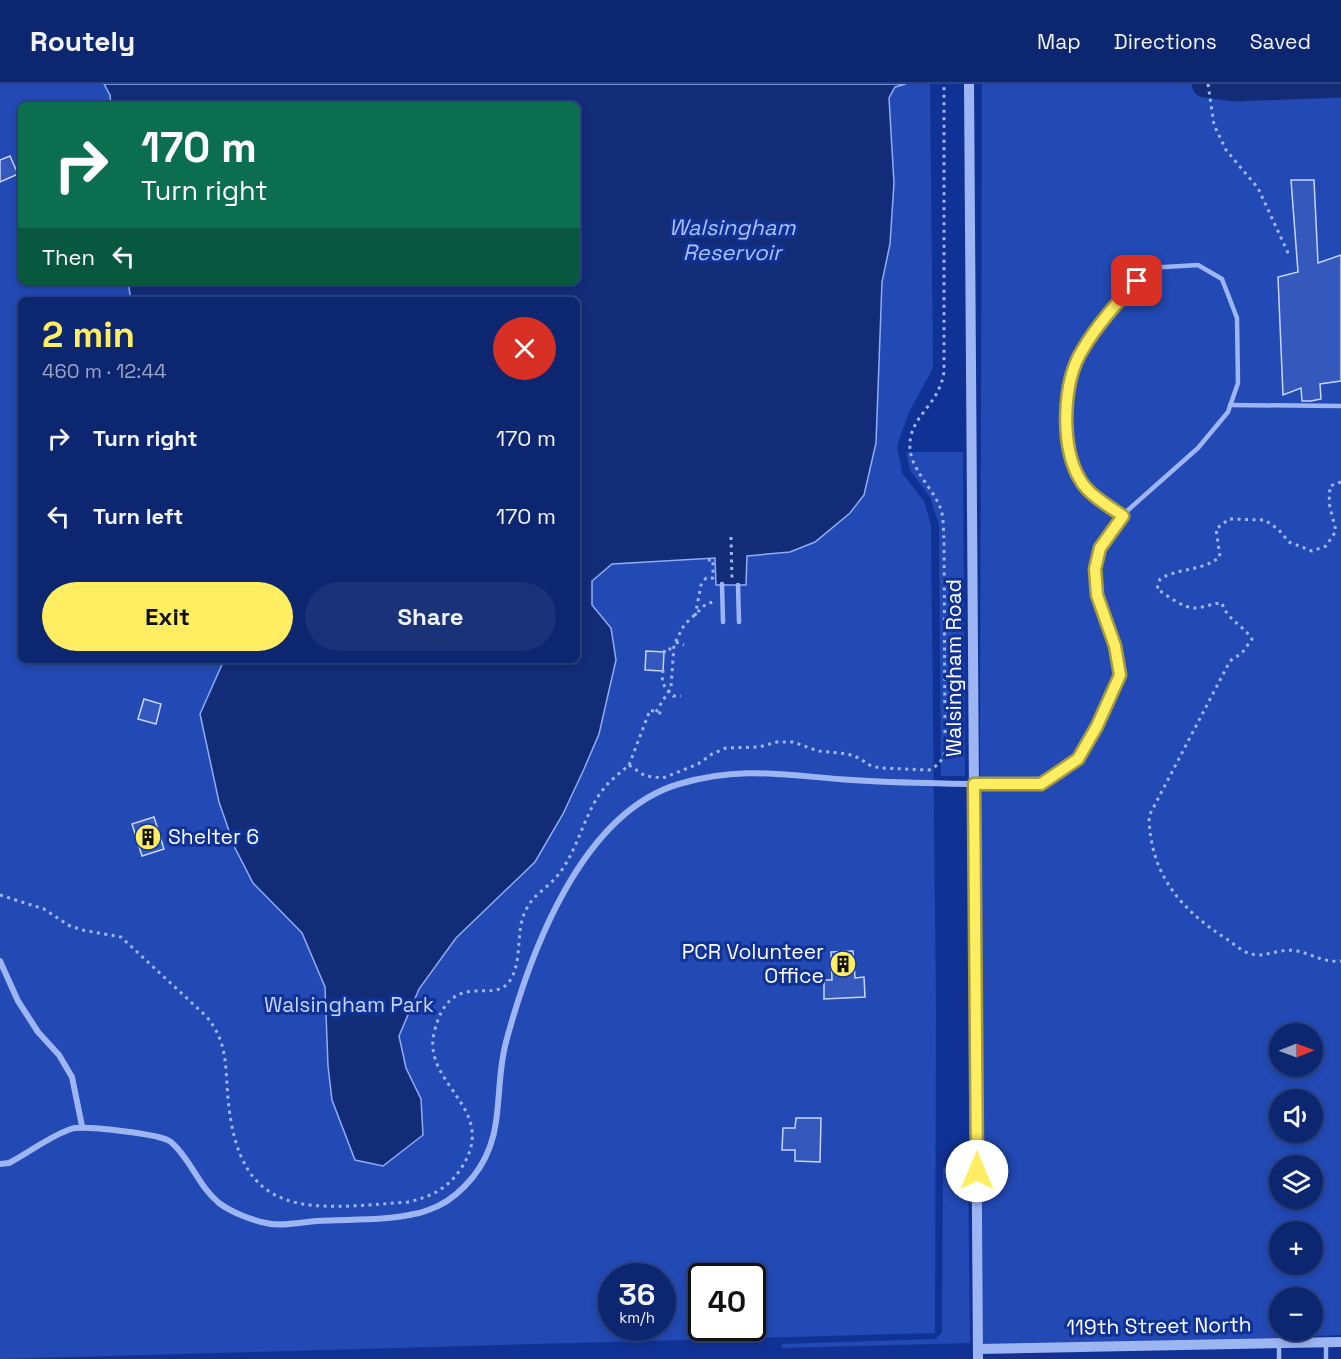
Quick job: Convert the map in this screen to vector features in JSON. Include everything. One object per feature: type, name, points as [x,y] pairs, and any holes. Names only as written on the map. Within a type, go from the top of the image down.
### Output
[{"type":"street","name":"Walsingham Road","points":[[969,84],[978,1354]]},
{"type":"street","points":[[0,1164],[9,1163],[68,1130],[82,1126],[111,1132],[144,1133],[169,1139],[183,1155],[200,1184],[220,1204],[268,1224],[414,1215],[439,1206],[462,1191],[482,1167],[494,1139],[506,1043],[538,947],[567,886],[591,849],[625,815],[651,795],[676,784],[717,775],[758,771],[850,780],[974,784]]},
{"type":"street","points":[[0,961],[18,1001],[72,1077],[82,1126]]},
{"type":"street","name":"119th Street North","points":[[978,1354],[1341,1342]]},
{"type":"lane","points":[[974,784],[1041,784],[1078,759],[1097,726],[1120,675],[1115,646],[1097,595],[1095,569],[1100,548],[1123,516],[1198,448],[1228,412],[1238,383],[1237,318],[1222,279],[1198,265],[1148,268],[1082,350],[1072,382],[1064,431],[1071,458],[1081,482],[1123,516]]},
{"type":"lane","points":[[1230,405],[1341,406]]},
{"type":"lane","points":[[723,585],[723,622]]},
{"type":"lane","points":[[738,585],[739,622]]},
{"type":"lane","points":[[1326,1342],[1326,1359]]},
{"type":"lane","points":[[1279,1343],[1279,1359]]},
{"type":"path","points":[[629,765],[645,776],[663,778],[698,764],[711,754],[726,748],[759,747],[777,742],[793,742],[818,751],[848,754],[860,758],[871,766],[882,768],[929,770],[941,762],[945,751],[941,510],[934,494],[915,468],[910,452],[911,435],[941,387],[944,372],[944,84]]},
{"type":"path","points":[[1208,84],[1214,125],[1226,150],[1258,188],[1289,255]]},
{"type":"path","points":[[1341,482],[1330,486],[1329,503],[1335,531],[1326,546],[1312,550],[1288,542],[1278,529],[1264,520],[1229,519],[1216,529],[1220,558],[1207,567],[1174,571],[1160,579],[1157,590],[1180,603],[1194,608],[1210,603],[1222,603],[1225,613],[1246,629],[1252,639],[1242,653],[1230,661],[1149,816],[1149,840],[1162,876],[1181,902],[1205,926],[1238,949],[1257,955],[1299,951],[1313,958],[1341,961]]},
{"type":"path","points":[[731,537],[732,554]]},
{"type":"path","points":[[695,616],[701,585],[706,578],[713,578],[713,560],[708,560]]},
{"type":"path","points":[[656,712],[671,687],[673,649],[684,625],[706,604],[723,601]]},
{"type":"path","points":[[676,642],[684,645]]},
{"type":"path","points":[[664,653],[665,649],[673,649]]},
{"type":"path","points":[[663,670],[662,683],[669,688],[673,696],[681,696]]},
{"type":"path","points":[[0,895],[37,906],[82,930],[121,938],[130,943],[146,962],[218,1030],[224,1051],[230,1114],[242,1155],[254,1176],[267,1191],[289,1203],[313,1207],[408,1202],[421,1199],[446,1187],[464,1164],[472,1144],[472,1121],[441,1071],[434,1050],[434,1035],[439,1017],[458,994],[469,990],[501,988],[508,982],[516,963],[521,923],[527,906],[558,876],[604,788],[629,765],[650,710],[663,714]]},
{"type":"green space","name":"Walsingham Park","points":[[0,84],[930,84],[933,368],[909,412],[897,446],[902,473],[924,501],[931,525],[936,1009],[935,1333],[766,1338],[766,1263],[688,1263],[688,1340],[676,1340],[676,1263],[598,1263],[598,1341],[647,1341],[0,1359]]},
{"type":"green space","points":[[982,84],[1341,84],[1341,1335],[1323,1336],[1323,1287],[1269,1287],[1269,1338],[978,1349]]},
{"type":"green space","points":[[906,452],[963,452],[965,776],[941,776],[939,525],[930,497],[910,470]]},
{"type":"green space","points":[[968,1163],[970,1343],[782,1348],[782,1344],[935,1339],[942,1333],[943,1167]]},
{"type":"water","name":"Walsingham Reservoir","points":[[104,84],[906,84],[895,87],[889,98],[894,183],[890,244],[882,282],[876,443],[864,495],[850,513],[815,542],[790,552],[747,556],[746,585],[716,585],[715,558],[612,564],[592,581],[592,605],[611,628],[616,660],[599,734],[563,814],[535,862],[456,938],[419,989],[399,1036],[406,1068],[421,1099],[423,1135],[383,1166],[355,1160],[332,1100],[328,1066],[325,987],[302,933],[253,883],[235,848],[219,802],[200,714],[223,663],[580,663],[580,297],[130,297],[128,285],[580,285],[580,102],[111,102]]},
{"type":"building","points":[[10,156],[18,174],[0,182],[0,160]]},
{"type":"building","points":[[1291,180],[1314,180],[1318,263],[1341,255],[1341,381],[1320,384],[1321,399],[1311,401],[1302,401],[1301,388],[1283,395],[1278,277],[1298,272]]},
{"type":"building","points":[[646,651],[664,652],[663,671],[645,670]]},
{"type":"building","points":[[144,699],[161,704],[156,724],[138,719]]},
{"type":"building","name":"Shelter 6","points":[[154,817],[164,849],[142,856],[132,824]]},
{"type":"building","name":"PCR Volunteer Office","points":[[853,951],[855,978],[864,977],[865,997],[824,999],[824,980],[832,980],[831,952]]},
{"type":"building","points":[[796,1118],[821,1118],[820,1162],[795,1161],[795,1150],[782,1150],[783,1128],[795,1128]]},
{"type":"waterway","points":[[1205,84],[1233,88],[1341,84]]},
{"type":"place","name":"Shelter 6","points":[[148,837]]},
{"type":"place","name":"PCR Volunteer Office","points":[[843,964]]},
{"type":"route","points":[[977,1171],[974,784],[1041,784],[1078,759],[1097,726],[1120,675],[1115,646],[1097,595],[1095,569],[1100,548],[1123,516],[1081,482],[1071,458],[1064,431],[1072,382],[1082,350],[1137,281]]}]
